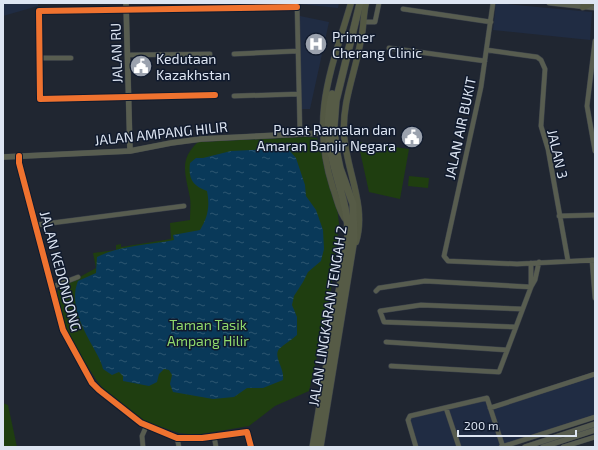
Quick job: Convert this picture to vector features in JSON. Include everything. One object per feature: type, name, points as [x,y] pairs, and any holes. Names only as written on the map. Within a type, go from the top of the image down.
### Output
[{"type":"highway","name":"JALAN LINGKARAN TENGAH 2","points":[[321,445],[352,255],[355,222],[353,204],[342,183],[330,149],[329,114],[355,3]]},
{"type":"highway","name":"JALAN LINGKARAN TENGAH 2","points":[[313,447],[348,238],[349,222],[336,149],[334,115],[336,101],[360,3]]},
{"type":"main road","points":[[349,222],[344,217],[328,170],[322,133],[323,109],[327,86],[351,3]]},
{"type":"main road","points":[[352,255],[358,232],[359,211],[348,162],[344,121],[345,106],[361,39],[366,3]]},
{"type":"main road","points":[[583,7],[592,3]]},
{"type":"street","name":"JALAN RU","points":[[126,3],[130,98],[130,151]]},
{"type":"street","points":[[221,3],[221,9]]},
{"type":"street","points":[[364,22],[374,22],[379,3]]},
{"type":"street","name":"JALAN AIR BUKIT","points":[[493,3],[481,87],[444,256],[448,260],[531,263]]},
{"type":"street","points":[[549,3],[595,8]]},
{"type":"street","points":[[215,95],[40,99],[39,12],[221,9],[297,5],[300,134]]},
{"type":"street","points":[[403,9],[491,22]]},
{"type":"street","points":[[595,40],[587,106],[595,151]]},
{"type":"street","points":[[389,48],[485,61]]},
{"type":"street","name":"JALAN 3","points":[[486,50],[537,57],[544,64],[545,69],[541,126],[548,149],[568,261]]},
{"type":"street","points":[[234,54],[298,51]]},
{"type":"street","points":[[128,55],[210,54]]},
{"type":"street","points":[[39,58],[71,58]]},
{"type":"street","points":[[234,96],[299,94]]},
{"type":"street","name":"JALAN AMPANG HILIR","points":[[3,157],[130,151],[171,142],[201,139],[322,133]]},
{"type":"street","name":"JALAN KEDONDONG","points":[[19,156],[19,163],[65,335],[92,383],[116,404],[146,426],[177,438],[247,432],[251,447]]},
{"type":"street","points":[[36,224],[184,206]]},
{"type":"street","points":[[560,216],[595,214]]},
{"type":"street","points":[[531,287],[531,263],[594,260],[595,298]]},
{"type":"street","points":[[391,366],[499,372],[522,309],[535,280],[539,262]]},
{"type":"street","points":[[52,287],[78,277]]},
{"type":"street","points":[[376,291],[378,288],[425,281],[531,287]]},
{"type":"street","points":[[516,327],[384,322],[380,311],[420,304],[522,309]]},
{"type":"street","points":[[386,342],[507,350]]},
{"type":"street","points":[[490,408],[595,374]]},
{"type":"street","points":[[416,447],[408,417],[487,398],[502,447],[595,417]]},
{"type":"street","points":[[446,408],[459,447]]},
{"type":"street","points":[[525,447],[595,424]]},
{"type":"street","points":[[143,447],[142,436],[146,426]]},
{"type":"street","points":[[543,447],[595,430]]},
{"type":"street","points":[[214,436],[216,447]]},
{"type":"street","points":[[563,447],[594,437]]},
{"type":"street","points":[[177,438],[179,447]]},
{"type":"shaded area","points":[[3,3],[38,3],[38,6],[3,16]]},
{"type":"shaded area","points":[[224,3],[339,3],[338,8],[299,4],[224,6]]},
{"type":"shaded area","points":[[496,3],[592,12],[590,40],[493,30]]},
{"type":"shaded area","points":[[300,16],[329,22],[310,109],[301,109]]},
{"type":"shaded area","points":[[595,376],[595,415],[503,444],[492,409]]},
{"type":"shaded area","points":[[486,400],[501,445],[496,447],[418,447],[409,418]]},
{"type":"green space","name":"Taman Tasik Ampang Hilir","points":[[307,137],[317,138],[337,206],[339,224],[329,305],[309,391],[275,406],[249,426],[196,435],[179,433],[142,420],[123,407],[104,390],[73,344],[64,325],[57,293],[58,289],[96,268],[93,253],[116,250],[116,245],[121,244],[121,247],[171,239],[170,223],[190,220],[190,201],[185,168],[188,155],[198,142]]},
{"type":"green space","points":[[358,142],[409,149],[400,199],[369,192]]},
{"type":"green space","points":[[409,176],[429,178],[428,188],[408,186]]},
{"type":"green space","points":[[3,403],[8,405],[17,447],[3,447]]},
{"type":"water","name":"Taman Tasik Ampang Hilir","points":[[274,149],[289,150],[296,158],[305,185],[306,196],[316,210],[323,230],[324,249],[321,261],[308,272],[294,296],[292,305],[297,317],[297,335],[279,349],[277,356],[283,380],[263,388],[247,388],[234,397],[213,399],[173,392],[170,384],[172,375],[169,370],[164,369],[159,374],[157,382],[149,386],[123,381],[123,376],[119,372],[112,375],[103,369],[78,315],[75,298],[78,281],[96,273],[97,257],[106,253],[125,248],[174,240],[173,235],[200,230],[207,216],[208,202],[207,191],[198,187],[191,178],[190,163],[196,158],[203,158],[231,151]]},
{"type":"cycle path","points":[[215,95],[40,99],[39,11],[297,7]]},
{"type":"cycle path","points":[[19,156],[19,163],[63,330],[92,383],[141,423],[177,438],[202,438],[247,432],[251,447]]},
{"type":"place","name":"Primer Cherang Clinic","points":[[316,44]]},
{"type":"place","name":"Kedutaan Kazakhstan","points":[[141,66]]},
{"type":"place","name":"Pusat Ramalan dan Amaran Banjir Negara","points":[[412,137]]}]
